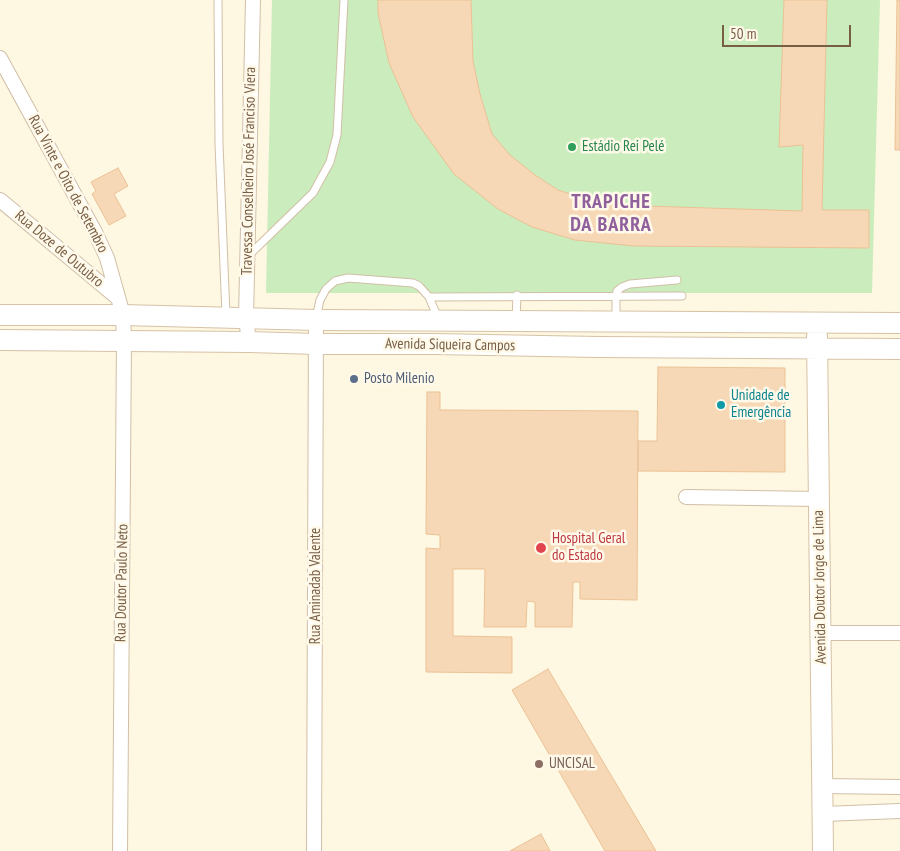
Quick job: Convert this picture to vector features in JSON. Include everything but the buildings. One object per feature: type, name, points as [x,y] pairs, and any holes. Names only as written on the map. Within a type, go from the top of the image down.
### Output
[{"type":"main road","name":"Avenida Siqueira Campos","points":[[0,315],[121,307],[226,318],[316,320],[417,332],[817,349],[900,349]]},
{"type":"main road","name":"Avenida Siqueira Campos","points":[[0,340],[317,344],[417,332],[440,321],[900,322]]},
{"type":"main road","name":"Avenida Doutor Jorge de Lima","points":[[816,323],[823,851]]},
{"type":"street","name":"Travessa Conselheiro José Franciso Viera","points":[[249,342],[246,318],[253,0]]},
{"type":"street","name":"Rua Vinte e Oito de Setembro","points":[[0,58],[96,232],[107,258],[121,307]]},
{"type":"street","name":"Rua Doze de Outubro","points":[[0,200],[121,307]]},
{"type":"street","name":"Rua Doutor Paulo Neto","points":[[120,851],[124,341],[121,307]]},
{"type":"street","name":"Rua Aminadab Valente","points":[[314,851],[316,320]]},
{"type":"street","points":[[686,498],[819,499]]},
{"type":"street","points":[[821,633],[900,633]]},
{"type":"street","points":[[822,786],[900,787]]},
{"type":"street","points":[[823,814],[900,811]]},
{"type":"lane","points":[[218,0],[219,144],[226,318]]},
{"type":"lane","points":[[247,257],[313,192],[330,162],[337,135],[344,0]]},
{"type":"lane","points":[[316,320],[320,300],[326,289],[335,281],[348,278],[406,281],[419,286],[429,297],[440,321]]},
{"type":"lane","points":[[616,322],[617,291],[622,287],[630,284],[677,280]]},
{"type":"lane","points":[[516,321],[517,295]]},
{"type":"lane","points":[[429,297],[517,295],[682,296]]},
{"type":"green space","name":"Estádio Rei Pelé","points":[[272,0],[880,0],[872,293],[266,293]]},
{"type":"place","name":"Estádio Rei Pelé","points":[[572,147]]},
{"type":"place","name":"Posto Milenio","points":[[354,379]]},
{"type":"place","name":"Unidade de Emergência","points":[[721,405]]},
{"type":"place","name":"Hospital Geral do Estado","points":[[541,548]]},
{"type":"place","name":"UNCISAL","points":[[539,764]]},
{"type":"district","name":"TRAPICHE DA BARRA","points":[[611,214]]}]
